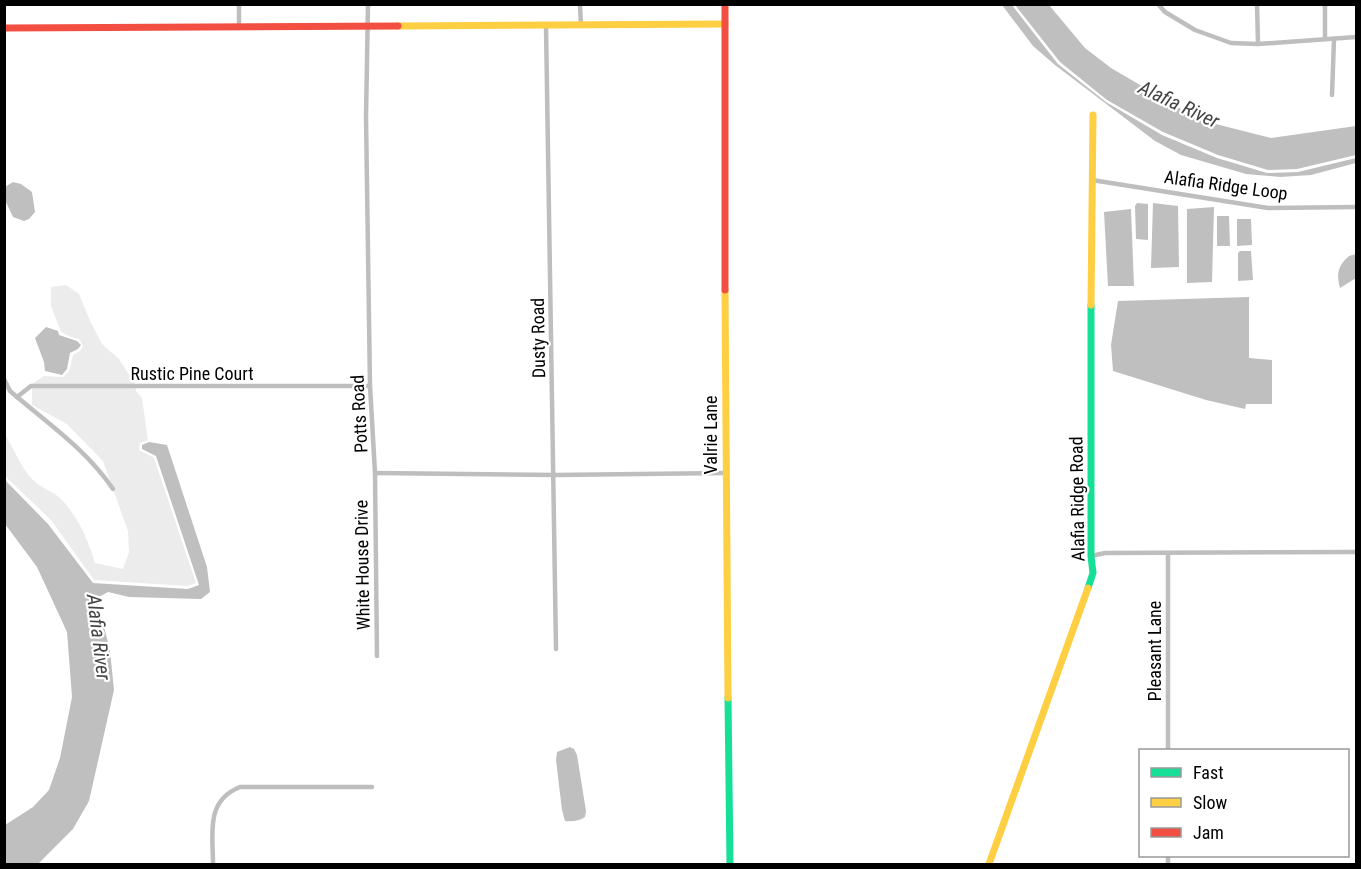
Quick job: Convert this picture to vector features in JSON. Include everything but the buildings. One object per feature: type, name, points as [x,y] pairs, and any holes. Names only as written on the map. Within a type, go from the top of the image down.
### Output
[{"type":"street","points":[[238,28],[239,4]]},
{"type":"street","name":"Potts Road","points":[[368,4],[366,27],[370,386],[375,473],[555,475],[725,473]]},
{"type":"street","points":[[580,4],[581,26]]},
{"type":"street","name":"Valrie Lane","points":[[725,4],[725,473],[730,864]]},
{"type":"street","points":[[1158,4],[1165,12],[1195,30],[1232,43],[1258,44],[1356,37]]},
{"type":"street","points":[[1257,4],[1258,44]]},
{"type":"street","points":[[1325,4],[1325,39]]},
{"type":"street","points":[[4,28],[725,24]]},
{"type":"street","name":"Dusty Road","points":[[546,26],[555,475],[556,650]]},
{"type":"street","points":[[1332,95],[1334,39]]},
{"type":"street","name":"Alafia Ridge Road","points":[[989,864],[1093,573],[1091,556],[1093,115]]},
{"type":"street","name":"Alafia Ridge Loop","points":[[1092,180],[1268,208],[1356,207]]},
{"type":"street","points":[[4,379],[10,391],[83,451],[114,489]]},
{"type":"street","name":"Rustic Pine Court","points":[[17,397],[31,386],[370,386]]},
{"type":"street","name":"White House Drive","points":[[375,473],[377,656]]},
{"type":"street","points":[[1091,556],[1105,553],[1168,552],[1356,552]]},
{"type":"street","name":"Pleasant Lane","points":[[1168,552],[1168,749]]},
{"type":"street","points":[[213,864],[213,822],[217,804],[228,792],[240,788],[372,787]]},
{"type":"shaded area","points":[[66,285],[79,294],[102,344],[119,359],[142,398],[148,440],[140,443],[139,450],[153,457],[155,461],[196,583],[187,586],[94,580],[51,520],[5,476],[4,433],[28,475],[36,483],[60,498],[77,520],[95,563],[123,569],[129,552],[128,531],[103,461],[67,424],[32,405],[32,384],[44,376],[63,377],[69,371],[73,355],[83,346],[79,339],[61,332],[51,306],[51,287]]},
{"type":"water","points":[[1002,5],[1012,5],[1058,64],[1106,102],[1162,135],[1217,158],[1267,173],[1298,172],[1356,158],[1356,163],[1311,175],[1280,177],[1246,174],[1181,155],[1155,141],[1055,65],[1033,46]]},
{"type":"water","name":"Alafia River","points":[[1015,5],[1049,5],[1085,48],[1111,68],[1200,120],[1271,138],[1356,126],[1356,155],[1297,169],[1268,170],[1218,155],[1163,132],[1107,100],[1060,62]]},
{"type":"water","points":[[13,182],[21,184],[32,192],[35,212],[24,221],[13,217],[5,200],[5,187]]},
{"type":"water","points":[[1137,203],[1148,204],[1148,240],[1136,239],[1135,206]]},
{"type":"water","points":[[1153,203],[1178,206],[1179,267],[1151,268]]},
{"type":"water","points":[[1214,207],[1212,282],[1187,283],[1187,209]]},
{"type":"water","points":[[1131,209],[1134,286],[1108,286],[1104,212]]},
{"type":"water","points":[[1217,216],[1229,216],[1230,246],[1217,246]]},
{"type":"water","points":[[1237,219],[1251,219],[1252,245],[1237,246]]},
{"type":"water","points":[[1251,251],[1253,280],[1238,281],[1238,253]]},
{"type":"water","points":[[1356,254],[1356,278],[1340,288],[1338,274],[1340,266],[1349,256]]},
{"type":"water","points":[[1249,297],[1249,358],[1272,360],[1272,404],[1246,404],[1245,409],[1206,400],[1113,371],[1111,345],[1118,301]]},
{"type":"water","points":[[46,327],[58,331],[59,335],[77,341],[81,345],[70,353],[67,369],[62,375],[45,371],[35,338]]},
{"type":"water","name":"Alafia River","points":[[149,442],[167,445],[207,567],[210,592],[201,599],[129,597],[108,592],[97,598],[110,651],[114,690],[89,801],[73,829],[38,864],[5,864],[5,825],[33,807],[49,790],[60,758],[72,697],[67,632],[37,567],[5,524],[5,480],[48,524],[93,583],[188,589],[199,585],[156,456],[142,449],[142,445]]},
{"type":"water","points":[[570,747],[577,755],[586,811],[585,817],[565,821],[556,760],[557,752]]},
{"type":"traffic: fast","points":[[1088,588],[1093,573],[1091,556],[1091,305]]},
{"type":"traffic: fast","points":[[728,698],[730,864]]},
{"type":"traffic: slow","points":[[398,26],[725,24]]},
{"type":"traffic: slow","points":[[1091,305],[1093,115]]},
{"type":"traffic: slow","points":[[725,290],[728,698]]},
{"type":"traffic: slow","points":[[989,864],[1088,588]]},
{"type":"traffic: jam","points":[[725,4],[725,290]]},
{"type":"traffic: jam","points":[[4,28],[398,26]]}]
